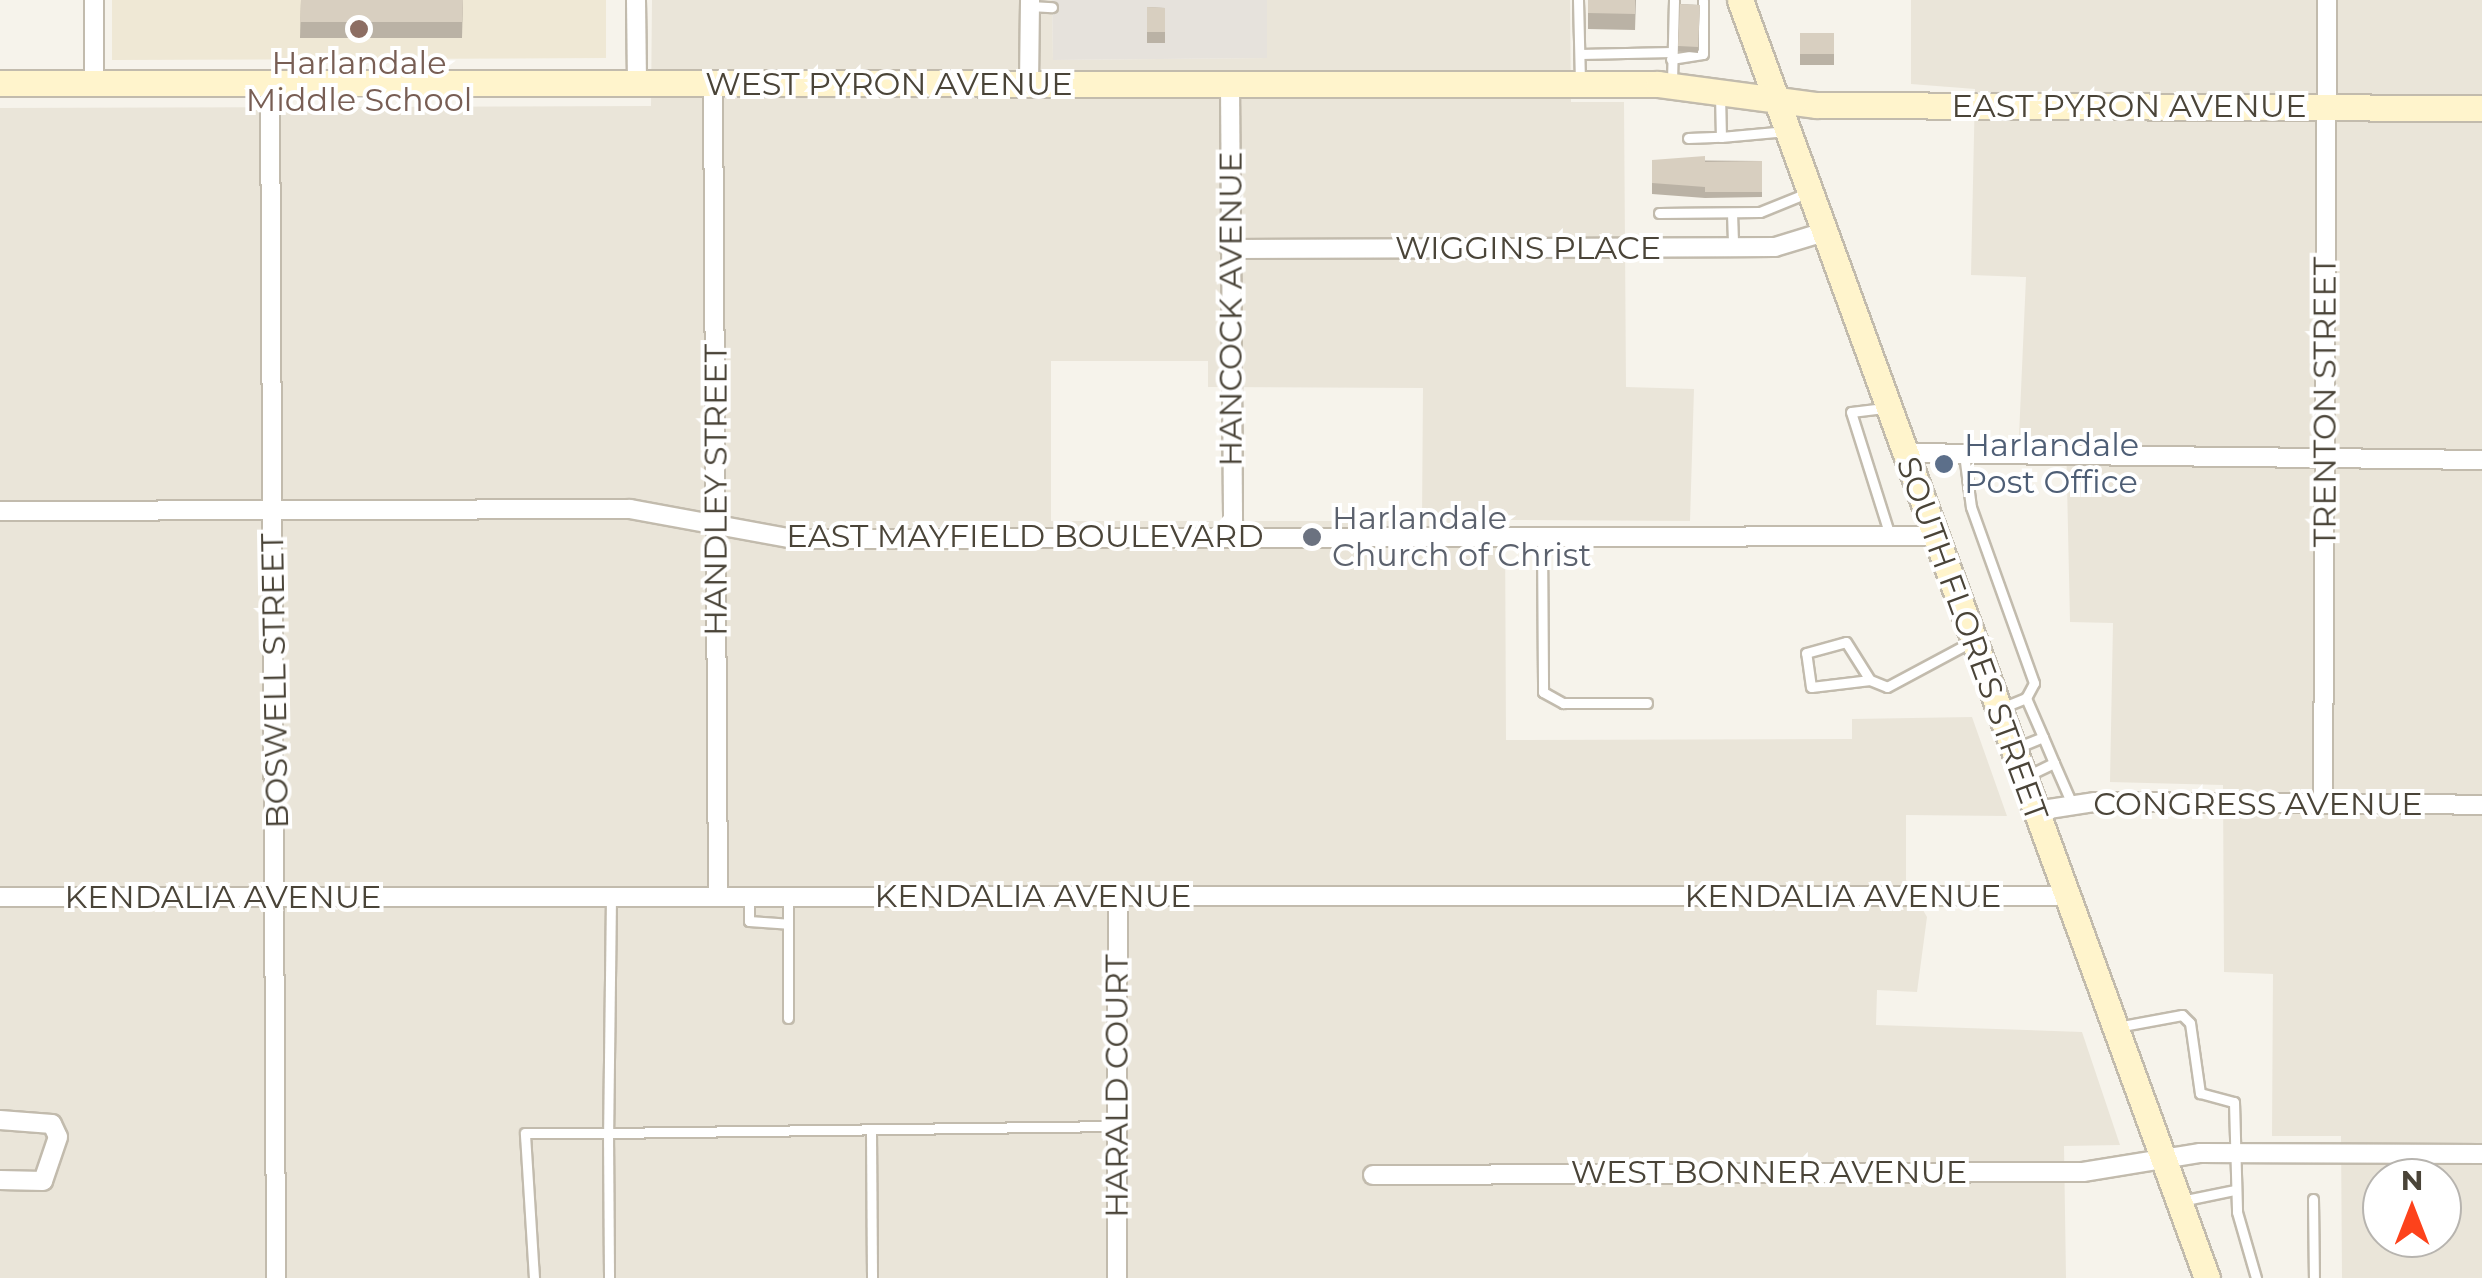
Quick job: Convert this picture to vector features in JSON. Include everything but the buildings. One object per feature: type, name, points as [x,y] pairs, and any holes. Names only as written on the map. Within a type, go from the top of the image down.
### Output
[{"type":"street","points":[[94,0],[94,83]]},
{"type":"street","points":[[636,0],[637,84]]},
{"type":"street","name":"SOUTH FLORES STREET","points":[[1740,0],[1778,97],[1902,453],[2207,1278]]},
{"type":"street","name":"TRENTON STREET","points":[[2323,804],[2327,0]]},
{"type":"street","points":[[1029,84],[1030,3]]},
{"type":"street","name":"WEST PYRON AVENUE","points":[[0,83],[1580,84],[1671,65],[1720,87],[1778,97]]},
{"type":"street","name":"BOSWELL STREET","points":[[270,84],[278,897],[276,1278]]},
{"type":"street","name":"HANDLEY STREET","points":[[712,84],[718,897]]},
{"type":"street","name":"HANCOCK AVENUE","points":[[1230,84],[1232,535]]},
{"type":"street","name":"EAST PYRON AVENUE","points":[[1778,97],[1816,105],[2482,108]]},
{"type":"street","name":"WIGGINS PLACE","points":[[1230,249],[1733,248],[1824,232]]},
{"type":"street","points":[[1902,453],[2482,460]]},
{"type":"street","name":"EAST MAYFIELD BOULEVARD","points":[[0,511],[630,509],[794,538],[1934,536]]},
{"type":"street","name":"CONGRESS AVENUE","points":[[2036,811],[2072,804],[2482,805]]},
{"type":"street","name":"HARALD COURT","points":[[1117,1278],[1118,895]]},
{"type":"street","name":"KENDALIA AVENUE","points":[[0,897],[2066,896]]},
{"type":"street","points":[[0,1120],[52,1124],[58,1138],[43,1182],[0,1180]]},
{"type":"street","name":"WEST BONNER AVENUE","points":[[1373,1176],[2084,1172],[2233,1153],[2482,1154]]},
{"type":"lane","points":[[1578,0],[1580,84]]},
{"type":"lane","points":[[1671,65],[1674,0]]},
{"type":"lane","points":[[1580,54],[1671,65],[1703,54],[1703,0]]},
{"type":"lane","points":[[1030,3],[1052,7]]},
{"type":"lane","points":[[1720,87],[1720,137]]},
{"type":"lane","points":[[1688,138],[1789,131]]},
{"type":"lane","points":[[1658,213],[1732,213],[1810,192]]},
{"type":"lane","points":[[1732,213],[1733,248]]},
{"type":"lane","points":[[1886,408],[1851,412],[1890,536]]},
{"type":"lane","points":[[1964,454],[1972,507],[2034,683],[2026,698],[1998,709]]},
{"type":"lane","points":[[1542,536],[1544,692],[1562,703],[1648,703]]},
{"type":"lane","points":[[1870,680],[1846,642],[1806,654],[1811,687],[1870,680],[1902,684],[1928,659],[1973,641]]},
{"type":"lane","points":[[2026,698],[2072,804]]},
{"type":"lane","points":[[2012,749],[2043,738]]},
{"type":"lane","points":[[2024,778],[2054,763]]},
{"type":"lane","points":[[788,896],[788,1018]]},
{"type":"lane","points":[[609,1278],[611,897]]},
{"type":"lane","points":[[749,897],[748,921],[788,924]]},
{"type":"lane","points":[[2115,1028],[2182,1015],[2190,1023],[2200,1093],[2234,1102],[2234,1190],[2256,1278]]},
{"type":"lane","points":[[534,1278],[525,1133],[871,1132],[1118,1126]]},
{"type":"lane","points":[[871,1132],[872,1278]]},
{"type":"lane","points":[[2178,1202],[2234,1190]]},
{"type":"lane","points":[[2313,1199],[2314,1278]]},
{"type":"shaded area","name":"Harlandale Middle School","points":[[112,0],[606,0],[606,58],[112,60]]},
{"type":"shaded area","points":[[652,0],[1052,0],[1053,60],[1267,58],[1267,0],[1570,0],[1571,102],[1624,102],[1626,387],[1694,389],[1690,521],[1505,520],[1506,740],[1852,739],[1852,719],[1972,717],[2007,816],[1906,815],[1906,880],[1927,917],[1917,992],[1877,990],[1876,1025],[2082,1032],[2120,1145],[2064,1146],[2066,1278],[0,1278],[0,108],[651,106]],"holes":[[[1051,361],[1208,361],[1208,387],[1423,388],[1422,521],[1051,521]]]},
{"type":"shaded area","points":[[1052,0],[1267,0],[1267,58],[1053,60]]},
{"type":"shaded area","points":[[1911,0],[2482,0],[2482,1278],[2342,1278],[2341,1136],[2272,1136],[2273,974],[2224,972],[2223,785],[2110,782],[2113,623],[2070,622],[2066,437],[2019,436],[2026,277],[1971,275],[1975,89],[1911,84]]},
{"type":"place","name":"Harlandale Middle School","points":[[359,29]]},
{"type":"place","name":"Harlandale Post Office","points":[[1944,464]]},
{"type":"place","name":"Harlandale Church of Christ","points":[[1312,537]]}]
